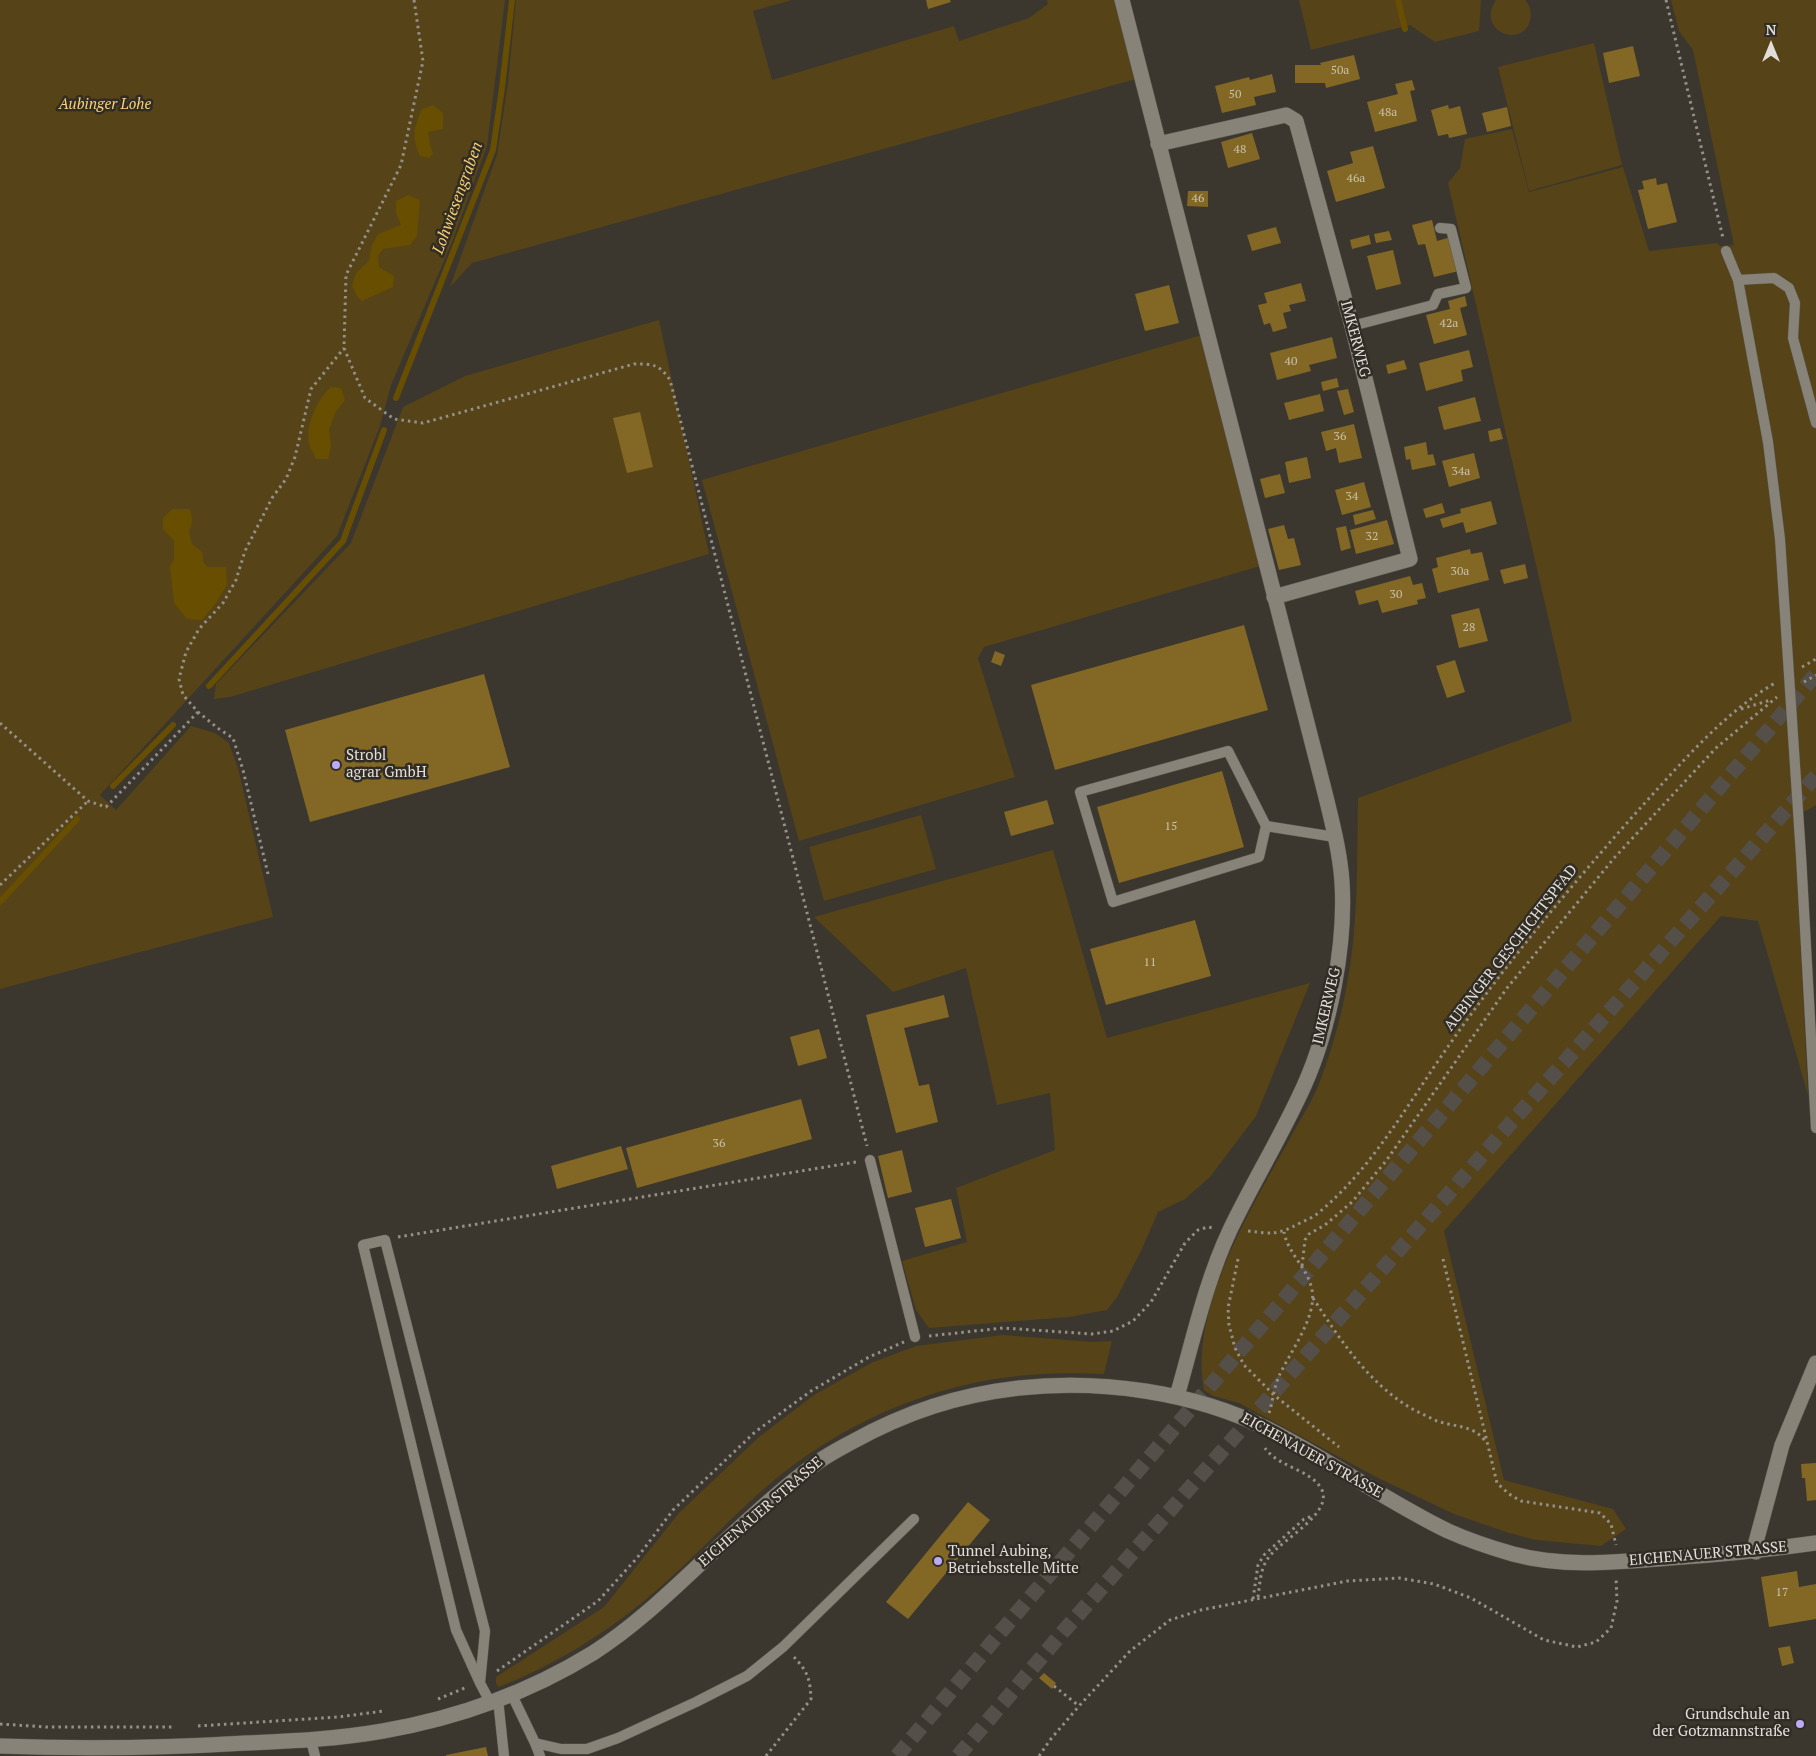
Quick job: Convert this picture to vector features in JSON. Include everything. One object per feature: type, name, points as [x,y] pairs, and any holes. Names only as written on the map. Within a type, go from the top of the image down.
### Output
[{"type":"street","name":"IMKERWEG","points":[[1122,0],[1335,838],[1342,882],[1341,935],[1324,1030],[1305,1085],[1230,1232],[1211,1280],[1177,1396]]},
{"type":"street","name":"IMKERWEG","points":[[1158,144],[1286,115],[1296,121],[1352,326],[1410,559],[1274,597]]},
{"type":"street","points":[[1756,1552],[1756,1542],[1782,1445],[1816,1363]]},
{"type":"street","name":"EICHENAUER STRASSE","points":[[0,1746],[178,1748],[311,1740],[382,1731],[444,1718],[500,1699],[552,1676],[596,1651],[646,1613],[767,1503],[821,1459],[878,1428],[934,1405],[975,1394],[1025,1388],[1074,1386],[1122,1388],[1177,1396],[1233,1413],[1265,1427],[1451,1532],[1517,1555],[1573,1563],[1616,1562],[1756,1552],[1816,1543]]},
{"type":"lane","points":[[1352,326],[1432,305],[1438,294],[1466,288],[1451,229],[1440,228]]},
{"type":"lane","points":[[1726,251],[1738,280],[1768,442],[1780,539],[1791,689],[1816,1128]]},
{"type":"lane","points":[[1738,280],[1774,278],[1789,288],[1795,304],[1793,338],[1816,423]]},
{"type":"lane","points":[[1228,750],[1266,826],[1259,857],[1113,902],[1080,792],[1228,750]]},
{"type":"lane","points":[[1266,826],[1335,838]]},
{"type":"lane","points":[[870,1160],[915,1338]]},
{"type":"lane","points":[[480,1683],[485,1631],[385,1240],[362,1244],[456,1630],[480,1683],[500,1699],[536,1743],[540,1756]]},
{"type":"lane","points":[[536,1743],[561,1749],[587,1748],[618,1738],[747,1676],[783,1647],[914,1519]]},
{"type":"lane","points":[[500,1699],[504,1756]]},
{"type":"lane","points":[[311,1740],[315,1756]]},
{"type":"path","points":[[385,1240],[870,1160],[670,380],[662,368],[648,364],[634,364],[423,423],[394,419],[365,398],[344,348],[346,276],[401,164],[423,61],[414,0]]},
{"type":"path","points":[[1666,0],[1726,251]]},
{"type":"path","points":[[268,874],[243,770],[233,738],[198,712],[183,695],[179,679],[186,652],[199,629],[223,603],[236,580],[245,551],[272,498],[286,479],[296,457],[311,389],[344,348]]},
{"type":"path","name":"AUBINGER GESCHICHTSPFAD","points":[[915,1338],[1003,1328],[1092,1334],[1113,1332],[1133,1321],[1152,1302],[1185,1243],[1198,1230],[1208,1226],[1230,1232],[1284,1232],[1315,1215],[1337,1196],[1373,1157],[1496,980],[1605,848],[1698,746],[1736,711],[1790,674]]},
{"type":"path","points":[[1302,1266],[1305,1240],[1309,1234],[1325,1225],[1352,1202],[1386,1161],[1507,988],[1608,865],[1716,748],[1772,700],[1816,674]]},
{"type":"path","points":[[1736,711],[1756,703],[1772,700]]},
{"type":"path","points":[[0,723],[88,801],[106,808],[198,712]]},
{"type":"path","points":[[0,885],[88,801]]},
{"type":"path","points":[[1230,1232],[1242,1246],[1228,1308],[1229,1325],[1235,1348],[1244,1366],[1274,1395],[1342,1449]]},
{"type":"path","points":[[1284,1232],[1286,1242],[1308,1277],[1313,1298],[1355,1360],[1384,1389],[1414,1410],[1437,1421],[1466,1427],[1480,1433],[1487,1443]]},
{"type":"path","points":[[1039,1756],[1079,1706],[1130,1651],[1170,1620],[1200,1610],[1258,1597],[1347,1581],[1399,1578],[1434,1584],[1471,1598],[1544,1640],[1577,1647],[1596,1642],[1611,1628],[1617,1601],[1615,1539],[1611,1524],[1600,1513],[1521,1501],[1509,1494],[1497,1483],[1443,1259]]},
{"type":"path","points":[[1258,1597],[1263,1566],[1268,1558],[1277,1546],[1315,1515],[1321,1508],[1324,1498],[1320,1488],[1312,1479],[1271,1456],[1264,1446],[1265,1427],[1278,1377],[1300,1336],[1310,1312],[1313,1298]]},
{"type":"path","points":[[1253,1599],[1258,1565],[1264,1555],[1304,1519],[1315,1515]]},
{"type":"path","points":[[766,1756],[811,1699],[810,1679],[794,1657]]},
{"type":"path","points":[[1054,1686],[1079,1706]]},
{"type":"green space","name":"Aubinger Lohe","points":[[0,0],[505,0],[487,146],[452,242],[391,385],[380,426],[337,536],[100,795],[116,810],[191,726],[215,733],[229,743],[238,768],[273,917],[0,989]]},
{"type":"green space","points":[[516,0],[792,0],[753,11],[772,80],[954,26],[959,41],[1029,18],[1048,4],[1047,0],[1116,0],[1136,79],[472,263],[450,287],[497,155],[508,83]]},
{"type":"green space","points":[[1299,0],[1481,0],[1479,31],[1435,42],[1410,25],[1311,50]]},
{"type":"green space","points":[[1496,0],[1525,0],[1529,5],[1531,13],[1530,21],[1525,29],[1518,34],[1510,35],[1502,33],[1495,28],[1491,20],[1491,11]]},
{"type":"green space","points":[[1671,0],[1816,0],[1816,805],[1794,818],[1808,1095],[1758,921],[1721,916],[1444,1231],[1504,1480],[1613,1509],[1626,1529],[1601,1546],[1536,1540],[1509,1533],[1454,1514],[1378,1478],[1239,1403],[1213,1396],[1204,1390],[1202,1357],[1206,1324],[1215,1290],[1228,1256],[1261,1191],[1315,1094],[1337,1030],[1345,995],[1355,924],[1358,798],[1572,721],[1448,183],[1460,168],[1465,139],[1512,129],[1529,192],[1623,167],[1649,251],[1717,243],[1720,246],[1734,245],[1693,50],[1679,31]]},
{"type":"green space","points":[[1594,43],[1622,165],[1529,191],[1498,67]]},
{"type":"green space","points":[[659,320],[709,554],[230,697],[214,699],[216,684],[351,543],[403,407],[465,376]]},
{"type":"green space","points":[[1202,335],[1260,566],[984,647],[978,658],[1015,777],[799,841],[702,480]]},
{"type":"green space","points":[[921,815],[936,869],[824,901],[809,847]]},
{"type":"green space","points":[[1053,850],[1107,1038],[1310,983],[1256,1116],[1210,1177],[1185,1199],[1158,1212],[1141,1251],[1117,1297],[1107,1310],[1069,1317],[929,1328],[916,1310],[902,1261],[967,1242],[956,1188],[1055,1150],[1050,1093],[997,1105],[966,968],[893,992],[814,917]]},
{"type":"green space","points":[[1003,1335],[1092,1342],[1112,1341],[1104,1374],[1028,1375],[962,1386],[899,1406],[838,1435],[810,1453],[765,1488],[680,1570],[610,1627],[575,1650],[538,1670],[499,1687],[496,1684],[496,1677],[604,1607],[679,1513],[759,1437],[814,1395],[871,1363],[916,1346]]},
{"type":"shaded area","points":[[433,105],[443,113],[443,129],[428,132],[433,154],[429,158],[420,156],[415,143],[415,132],[422,109]]},
{"type":"shaded area","points":[[408,195],[420,200],[417,236],[410,245],[383,249],[378,256],[379,267],[394,276],[393,287],[362,301],[352,286],[356,273],[369,261],[372,245],[378,234],[401,225],[396,213],[396,201]]},
{"type":"shaded area","points":[[331,387],[341,388],[345,400],[335,413],[329,430],[331,446],[328,459],[316,459],[309,444],[309,429],[313,413],[321,398]]},
{"type":"shaded area","points":[[172,509],[189,509],[192,517],[189,531],[192,544],[203,553],[203,561],[207,567],[226,567],[227,585],[216,603],[202,620],[187,619],[174,603],[170,566],[174,560],[174,541],[163,529],[163,518]]},
{"type":"building","points":[[926,0],[950,0],[951,2],[928,9]]},
{"type":"building","points":[[1633,46],[1640,76],[1609,83],[1603,53]]},
{"type":"building","points":[[1354,55],[1360,79],[1326,88],[1325,83],[1295,83],[1295,65],[1321,65],[1320,63]]},
{"type":"building","points":[[1272,74],[1276,92],[1254,97],[1256,105],[1222,113],[1215,86],[1249,77],[1250,80]]},
{"type":"building","points":[[1412,80],[1415,90],[1410,91],[1417,121],[1375,132],[1367,102],[1398,94],[1395,84]]},
{"type":"building","points":[[1448,105],[1449,109],[1460,106],[1467,134],[1449,138],[1448,134],[1438,136],[1431,110]]},
{"type":"building","points":[[1507,107],[1511,126],[1487,132],[1482,113]]},
{"type":"building","points":[[1252,133],[1260,159],[1228,168],[1221,142]]},
{"type":"building","points":[[1373,146],[1385,188],[1336,202],[1327,171],[1353,163],[1350,152]]},
{"type":"building","points":[[1656,178],[1657,185],[1667,183],[1677,222],[1648,229],[1638,190],[1644,189],[1642,181]]},
{"type":"building","points":[[1188,191],[1208,191],[1208,207],[1187,206]]},
{"type":"building","points":[[1432,220],[1437,241],[1451,237],[1459,271],[1434,277],[1425,244],[1418,245],[1412,225]]},
{"type":"building","points":[[1276,227],[1281,243],[1252,251],[1247,235]]},
{"type":"building","points":[[1389,231],[1392,240],[1376,243],[1374,234]]},
{"type":"building","points":[[1369,235],[1371,244],[1352,249],[1350,240]]},
{"type":"building","points":[[1393,250],[1401,284],[1376,290],[1367,256]]},
{"type":"building","points":[[1301,283],[1306,301],[1289,305],[1291,311],[1283,313],[1287,328],[1273,332],[1270,323],[1264,325],[1258,305],[1267,303],[1264,293]]},
{"type":"building","points":[[1169,285],[1179,323],[1145,331],[1135,294]]},
{"type":"building","points":[[1465,296],[1467,306],[1460,308],[1467,335],[1434,344],[1426,315],[1450,309],[1448,301]]},
{"type":"building","points":[[1332,337],[1337,358],[1309,365],[1311,371],[1277,380],[1270,353]]},
{"type":"building","points":[[1469,350],[1473,367],[1461,370],[1463,381],[1426,391],[1419,363]]},
{"type":"building","points":[[1404,360],[1407,369],[1388,374],[1386,365]]},
{"type":"building","points":[[1337,378],[1339,387],[1323,391],[1321,382]]},
{"type":"building","points":[[1348,389],[1354,412],[1344,415],[1337,391]]},
{"type":"building","points":[[1320,394],[1324,411],[1289,420],[1284,403]]},
{"type":"building","points":[[1475,397],[1481,421],[1444,430],[1438,407]]},
{"type":"building","points":[[640,412],[653,467],[627,473],[613,418]]},
{"type":"building","points":[[1354,424],[1362,458],[1339,463],[1336,448],[1326,451],[1321,432]]},
{"type":"building","points":[[1500,428],[1503,439],[1490,442],[1488,431]]},
{"type":"building","points":[[1426,442],[1428,455],[1433,454],[1436,465],[1412,470],[1410,459],[1406,460],[1404,447]]},
{"type":"building","points":[[1474,453],[1480,478],[1449,487],[1442,461]]},
{"type":"building","points":[[1307,457],[1311,478],[1289,483],[1285,462]]},
{"type":"building","points":[[1280,474],[1285,493],[1265,498],[1260,479]]},
{"type":"building","points":[[1364,482],[1371,507],[1342,515],[1335,490]]},
{"type":"building","points":[[1491,501],[1497,524],[1466,533],[1463,522],[1443,528],[1440,519],[1461,513],[1460,509]]},
{"type":"building","points":[[1442,503],[1445,513],[1426,518],[1423,509]]},
{"type":"building","points":[[1373,510],[1376,519],[1355,525],[1353,515]]},
{"type":"building","points":[[1387,520],[1394,544],[1356,554],[1350,530]]},
{"type":"building","points":[[1284,525],[1288,539],[1294,538],[1301,565],[1279,570],[1268,529]]},
{"type":"building","points":[[1346,526],[1351,548],[1341,551],[1336,528]]},
{"type":"building","points":[[1470,549],[1471,554],[1482,552],[1489,580],[1438,593],[1432,569],[1438,567],[1436,558]]},
{"type":"building","points":[[1525,564],[1528,578],[1504,584],[1500,570]]},
{"type":"building","points":[[1410,576],[1413,585],[1422,583],[1426,598],[1417,600],[1418,604],[1382,613],[1378,600],[1359,605],[1355,591]]},
{"type":"building","points":[[1479,608],[1488,641],[1459,648],[1451,615]]},
{"type":"building","points":[[1244,625],[1268,710],[1055,770],[1031,685]]},
{"type":"building","points":[[995,651],[1005,655],[1001,666],[991,662]]},
{"type":"building","points":[[1455,660],[1465,692],[1447,698],[1436,666]]},
{"type":"building","points":[[484,674],[510,767],[310,822],[285,730]]},
{"type":"building","points":[[1222,771],[1244,847],[1119,883],[1097,807]]},
{"type":"building","points":[[1047,800],[1054,824],[1011,836],[1004,812]]},
{"type":"building","points":[[1195,920],[1211,976],[1106,1005],[1090,949]]},
{"type":"building","points":[[944,995],[949,1017],[904,1028],[919,1086],[929,1084],[938,1122],[896,1133],[866,1015]]},
{"type":"building","points":[[819,1029],[827,1058],[798,1066],[790,1037]]},
{"type":"building","points":[[801,1099],[812,1139],[637,1188],[626,1148]]},
{"type":"building","points":[[621,1146],[628,1169],[557,1189],[551,1166]]},
{"type":"building","points":[[902,1150],[912,1192],[888,1198],[878,1156]]},
{"type":"building","points":[[951,1199],[961,1238],[925,1247],[915,1208]]},
{"type":"building","points":[[1816,1463],[1816,1500],[1807,1501],[1805,1478],[1802,1478],[1801,1464]]},
{"type":"building","name":"Tunnel Aubing, Betriebsstelle Mitte","points":[[968,1502],[990,1520],[908,1619],[886,1602]]},
{"type":"building","points":[[1797,1571],[1799,1587],[1816,1584],[1816,1619],[1769,1627],[1761,1577]]},
{"type":"building","points":[[1790,1646],[1794,1663],[1782,1666],[1778,1648]]},
{"type":"building","points":[[1044,1673],[1056,1683],[1052,1689],[1039,1678]]},
{"type":"building","points":[[486,1747],[488,1756],[446,1756],[446,1755]]},
{"type":"waterway","name":"Lohwiesengraben","points":[[396,398],[493,150],[512,0]]},
{"type":"waterway","points":[[1398,0],[1405,29]]},
{"type":"waterway","points":[[209,686],[343,541],[384,430]]},
{"type":"waterway","points":[[113,786],[173,725]]},
{"type":"waterway","points":[[0,902],[77,819]]},
{"type":"tunnel","points":[[897,1756],[1816,674]]},
{"type":"tunnel","points":[[958,1756],[1062,1633],[1816,776]]},
{"type":"place","name":"Strobl agrar GmbH","points":[[336,765]]},
{"type":"place","name":"Tunnel Aubing, Betriebsstelle Mitte","points":[[938,1561]]},
{"type":"place","name":"Grundschule an der Gotzmannstraße","points":[[1800,1724]]}]
